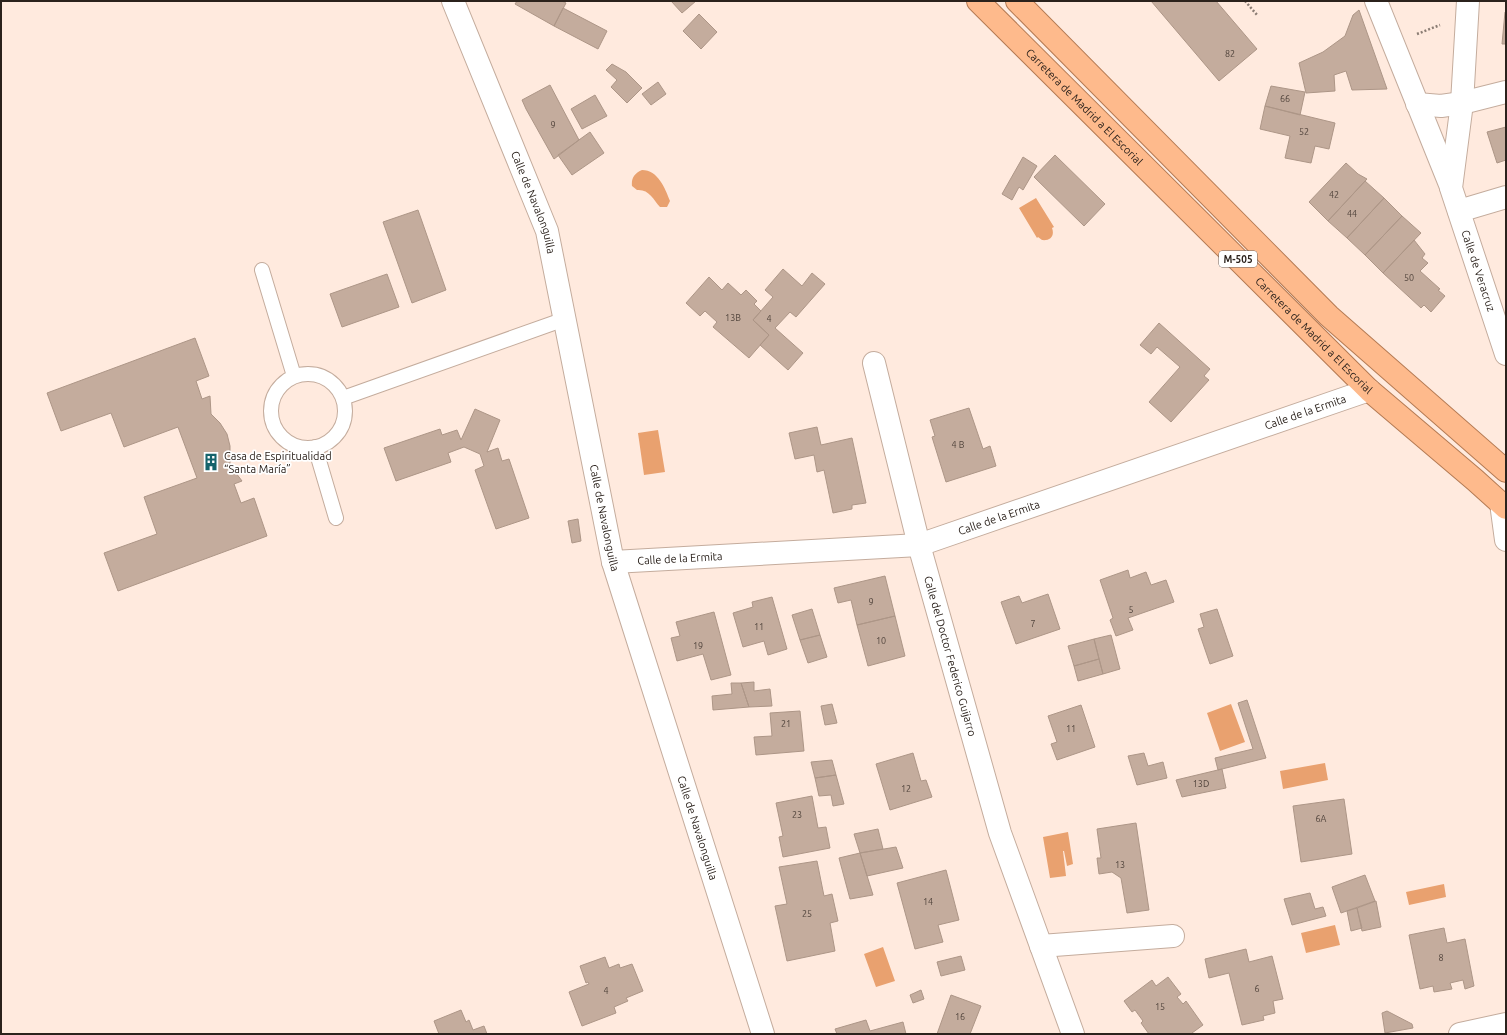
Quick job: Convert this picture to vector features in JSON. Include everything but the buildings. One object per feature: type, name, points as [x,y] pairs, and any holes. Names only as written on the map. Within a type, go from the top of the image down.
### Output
[{"type":"highway","name":"Carretera de Madrid a El Escorial","points":[[978,1],[1369,390],[1503,506]]},
{"type":"highway","name":"M-505","points":[[1017,1],[1329,316],[1506,471]]},
{"type":"street","name":"Calle de Navalonguilla","points":[[453,1],[547,231],[613,562],[763,1034]]},
{"type":"street","name":"Calle de Veracruz","points":[[1376,1],[1451,188],[1506,354]]},
{"type":"street","name":"Calle de Veracruz","points":[[1451,188],[1462,103],[1468,8]]},
{"type":"street","points":[[1418,104],[1441,106],[1462,103],[1506,92]]},
{"type":"street","points":[[1459,211],[1506,197]]},
{"type":"street","name":"Calle del Doctor Federico Guijarro","points":[[874,363],[919,545],[1000,833],[1073,1034]]},
{"type":"street","name":"Calle de la Ermita","points":[[613,562],[919,545],[1369,390]]},
{"type":"street","points":[[1503,506],[1506,540]]},
{"type":"street","points":[[1041,946],[1174,936]]},
{"type":"street","points":[[1460,1034],[1506,1024]]},
{"type":"lane","points":[[262,270],[294,376]]},
{"type":"lane","points":[[343,398],[564,319]]},
{"type":"lane","points":[[308,373],[323,377],[335,385],[343,398],[345,410],[343,423],[337,434],[327,443],[315,448],[299,447],[285,440],[275,428],[270,413],[272,398],[281,385],[294,376],[308,373]]},
{"type":"lane","points":[[315,448],[336,518]]},
{"type":"path","points":[[1245,1],[1258,16]]},
{"type":"path","points":[[1392,43],[1468,8]]},
{"type":"shaded area","points":[[642,170],[648,171],[657,176],[670,201],[667,207],[660,207],[648,193],[637,190],[632,186],[634,176]]},
{"type":"shaded area","points":[[1036,198],[1054,227],[1052,228],[1052,236],[1047,240],[1037,238],[1019,208]]},
{"type":"shaded area","points":[[658,430],[665,472],[644,475],[638,433]]},
{"type":"shaded area","points":[[1231,704],[1245,742],[1220,751],[1207,713]]},
{"type":"shaded area","points":[[1325,763],[1328,780],[1283,789],[1280,771]]},
{"type":"shaded area","points":[[1068,832],[1073,864],[1067,866],[1063,851],[1066,876],[1050,878],[1043,837]]},
{"type":"shaded area","points":[[1444,884],[1446,897],[1409,905],[1406,892]]},
{"type":"shaded area","points":[[1335,925],[1340,945],[1306,953],[1301,933]]},
{"type":"shaded area","points":[[883,947],[895,981],[876,987],[864,954]]},
{"type":"place","name":"Casa de Espiritualidad “Santa María”","points":[[211,462]]}]
